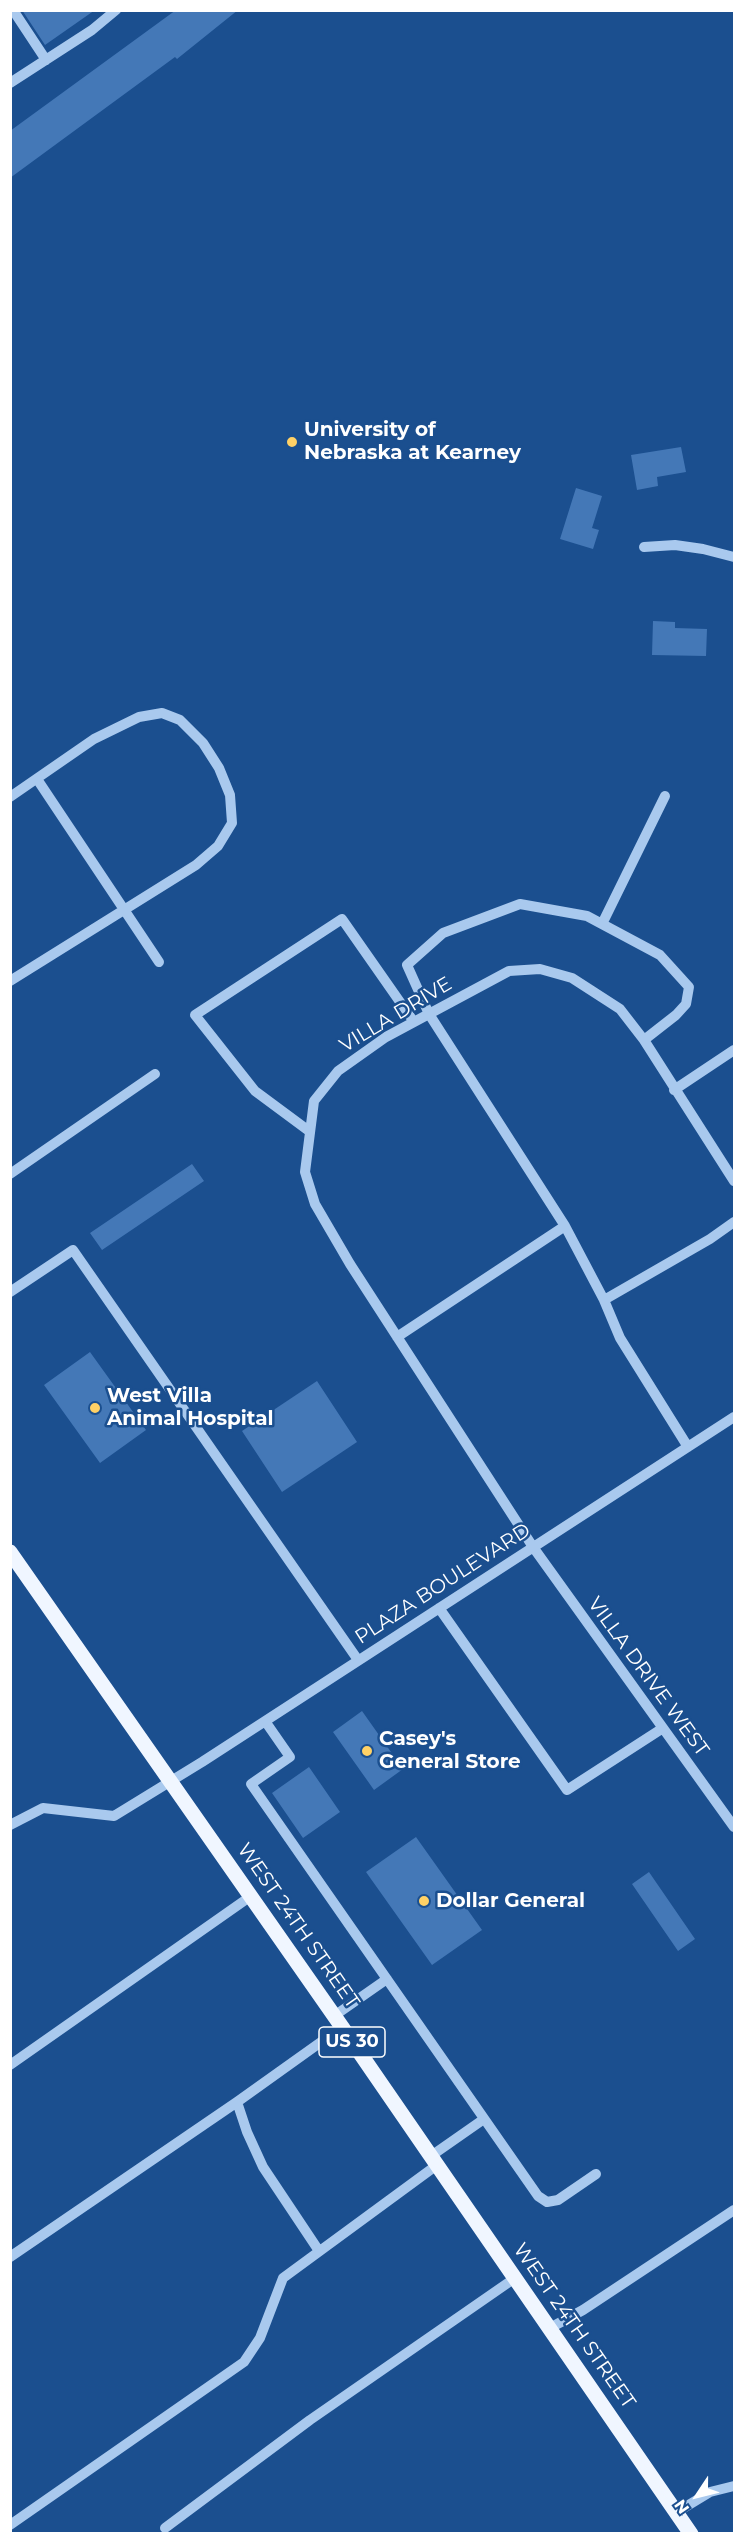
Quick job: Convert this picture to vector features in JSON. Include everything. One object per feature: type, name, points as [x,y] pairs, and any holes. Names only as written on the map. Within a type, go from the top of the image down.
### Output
[{"type":"main road","name":"WEST 24TH STREET","points":[[10,1552],[338,2021],[691,2534]]},
{"type":"street","points":[[13,10],[46,60]]},
{"type":"street","points":[[10,83],[92,30],[116,10]]},
{"type":"street","points":[[10,31],[21,24]]},
{"type":"street","points":[[644,548],[675,546],[703,549],[735,557]]},
{"type":"street","points":[[10,798],[94,739],[138,717],[162,713],[180,720],[203,743],[219,768],[230,795],[232,823],[218,846],[196,865],[10,981]]},
{"type":"street","points":[[37,779],[159,962]]},
{"type":"street","points":[[602,924],[665,796]]},
{"type":"street","points":[[644,1040],[681,1010],[686,1004],[689,987],[660,955],[587,916],[520,904],[443,933],[407,964],[429,1014],[565,1226],[604,1300],[620,1338],[688,1448]]},
{"type":"street","points":[[309,1131],[255,1091],[195,1015],[342,919],[414,1022]]},
{"type":"street","name":"VILLA DRIVE","points":[[533,1547],[397,1337],[315,1204],[306,1172],[314,1101],[338,1071],[386,1037],[508,971],[540,969],[572,978],[620,1010],[644,1040],[735,1181]]},
{"type":"street","points":[[674,1089],[735,1050]]},
{"type":"street","points":[[10,1174],[155,1074]]},
{"type":"street","points":[[604,1300],[710,1239],[735,1222]]},
{"type":"street","points":[[397,1337],[565,1226]]},
{"type":"street","points":[[10,1292],[73,1250],[358,1660]]},
{"type":"street","name":"PLAZA BOULEVARD","points":[[10,1825],[43,1808],[114,1816],[735,1417]]},
{"type":"street","name":"VILLA DRIVE WEST","points":[[533,1547],[735,1827]]},
{"type":"street","points":[[439,1608],[567,1790],[663,1728]]},
{"type":"street","points":[[265,1721],[290,1757],[250,1784],[542,2200],[553,2202],[558,2200],[596,2174]]},
{"type":"street","points":[[10,2065],[251,1896]]},
{"type":"street","points":[[10,2257],[237,2102],[387,1979]]},
{"type":"street","points":[[237,2102],[247,2132],[263,2167],[319,2251]]},
{"type":"street","points":[[10,2525],[244,2362],[260,2338],[283,2278],[434,2161],[484,2119]]},
{"type":"street","points":[[549,2328],[583,2310],[735,2210]]},
{"type":"street","points":[[165,2528],[310,2420],[515,2278]]},
{"type":"street","points":[[677,2512],[710,2492],[735,2486]]},
{"type":"building","points":[[22,10],[95,10],[45,45]]},
{"type":"building","points":[[176,10],[238,10],[177,59],[175,57],[10,178],[10,131]]},
{"type":"building","points":[[681,447],[686,472],[657,477],[658,486],[637,490],[631,455]]},
{"type":"building","points":[[576,488],[602,496],[592,528],[599,530],[593,549],[560,539]]},
{"type":"building","points":[[653,621],[675,622],[675,628],[707,629],[706,656],[652,655]]},
{"type":"building","points":[[192,1164],[204,1181],[102,1250],[90,1233]]},
{"type":"building","name":"West Villa Animal Hospital","points":[[90,1352],[146,1430],[100,1463],[44,1385]]},
{"type":"building","points":[[317,1381],[357,1442],[282,1492],[242,1431]]},
{"type":"building","points":[[362,1711],[403,1769],[374,1790],[333,1732]]},
{"type":"building","points":[[309,1767],[340,1812],[303,1838],[272,1793]]},
{"type":"building","name":"Dollar General","points":[[416,1837],[482,1930],[432,1965],[366,1872]]},
{"type":"building","points":[[649,1872],[695,1939],[678,1951],[632,1884]]},
{"type":"place","name":"University of Nebraska at Kearney","points":[[292,442]]},
{"type":"place","name":"West Villa Animal Hospital","points":[[95,1408]]},
{"type":"place","name":"Casey's General Store","points":[[367,1751]]},
{"type":"place","name":"Dollar General","points":[[424,1901]]}]
